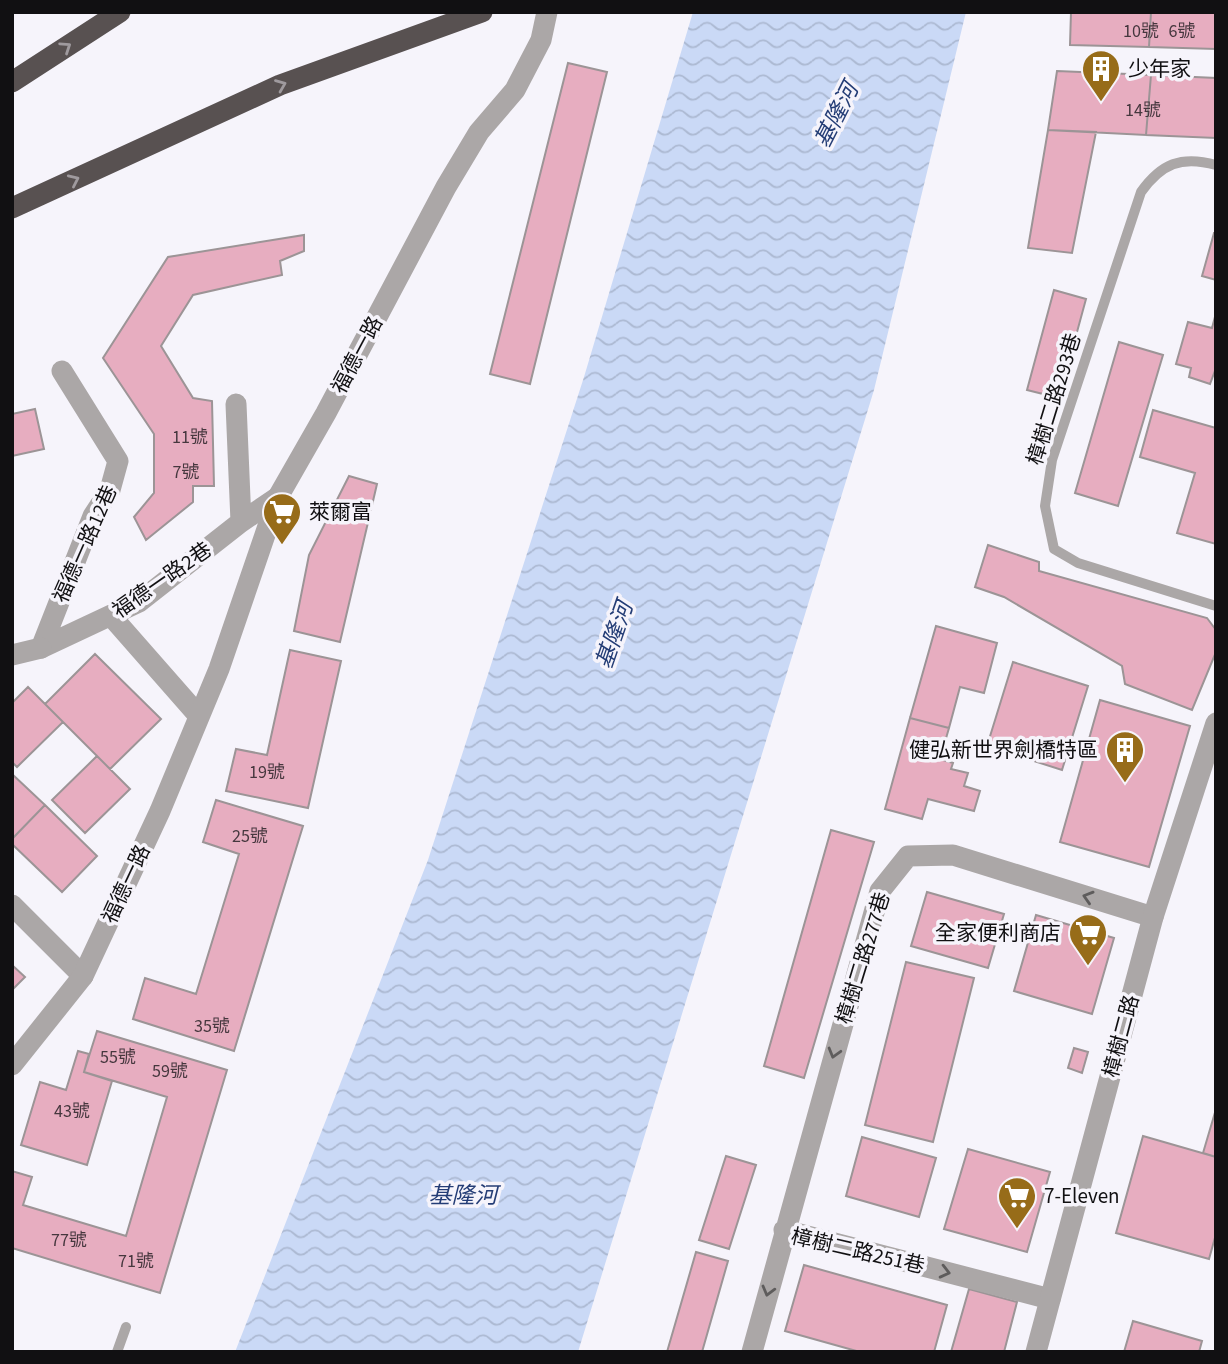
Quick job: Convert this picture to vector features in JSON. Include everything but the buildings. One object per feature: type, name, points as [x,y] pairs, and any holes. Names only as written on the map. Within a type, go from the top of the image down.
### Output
[{"type":"highway","points":[[12,82],[120,12]]},
{"type":"highway","points":[[12,208],[280,85],[482,12]]},
{"type":"street","name":"福德一路","points":[[12,1065],[83,975],[160,811],[219,669],[278,497],[327,413],[446,187],[479,132],[515,90],[541,40],[547,12]]},
{"type":"street","name":"福德一路12巷","points":[[41,648],[93,516],[110,491],[118,461],[62,371]]},
{"type":"street","points":[[236,404],[241,522]]},
{"type":"street","name":"福德一路2巷","points":[[12,655],[41,648],[112,617],[139,602],[241,522],[278,497]]},
{"type":"street","points":[[112,617],[198,715]]},
{"type":"street","name":"樟樹二路","points":[[1036,1352],[1153,917],[1216,723]]},
{"type":"street","name":"樟樹二路277巷","points":[[784,1230],[880,891],[908,856],[953,855],[1153,917]]},
{"type":"street","points":[[12,905],[83,975]]},
{"type":"street","name":"樟樹二路251巷","points":[[752,1352],[784,1230],[1050,1299]]},
{"type":"lane","name":"樟樹二路293巷","points":[[1216,165],[1182,160],[1154,173],[1141,192],[1052,460],[1045,506],[1054,549],[1079,563],[1216,606]]},
{"type":"lane","points":[[117,1352],[126,1328]]},
{"type":"water","name":"基隆河","points":[[693,12],[966,12],[874,390],[578,1352],[235,1352],[428,860],[584,377]]},
{"type":"place","name":"少年家","points":[[1101,103]]},
{"type":"place","name":"萊爾富","points":[[282,546]]},
{"type":"place","name":"健弘新世界劍橋特區","points":[[1125,784]]},
{"type":"place","name":"全家便利商店","points":[[1088,967]]},
{"type":"place","name":"7-Eleven","points":[[1017,1230]]}]
